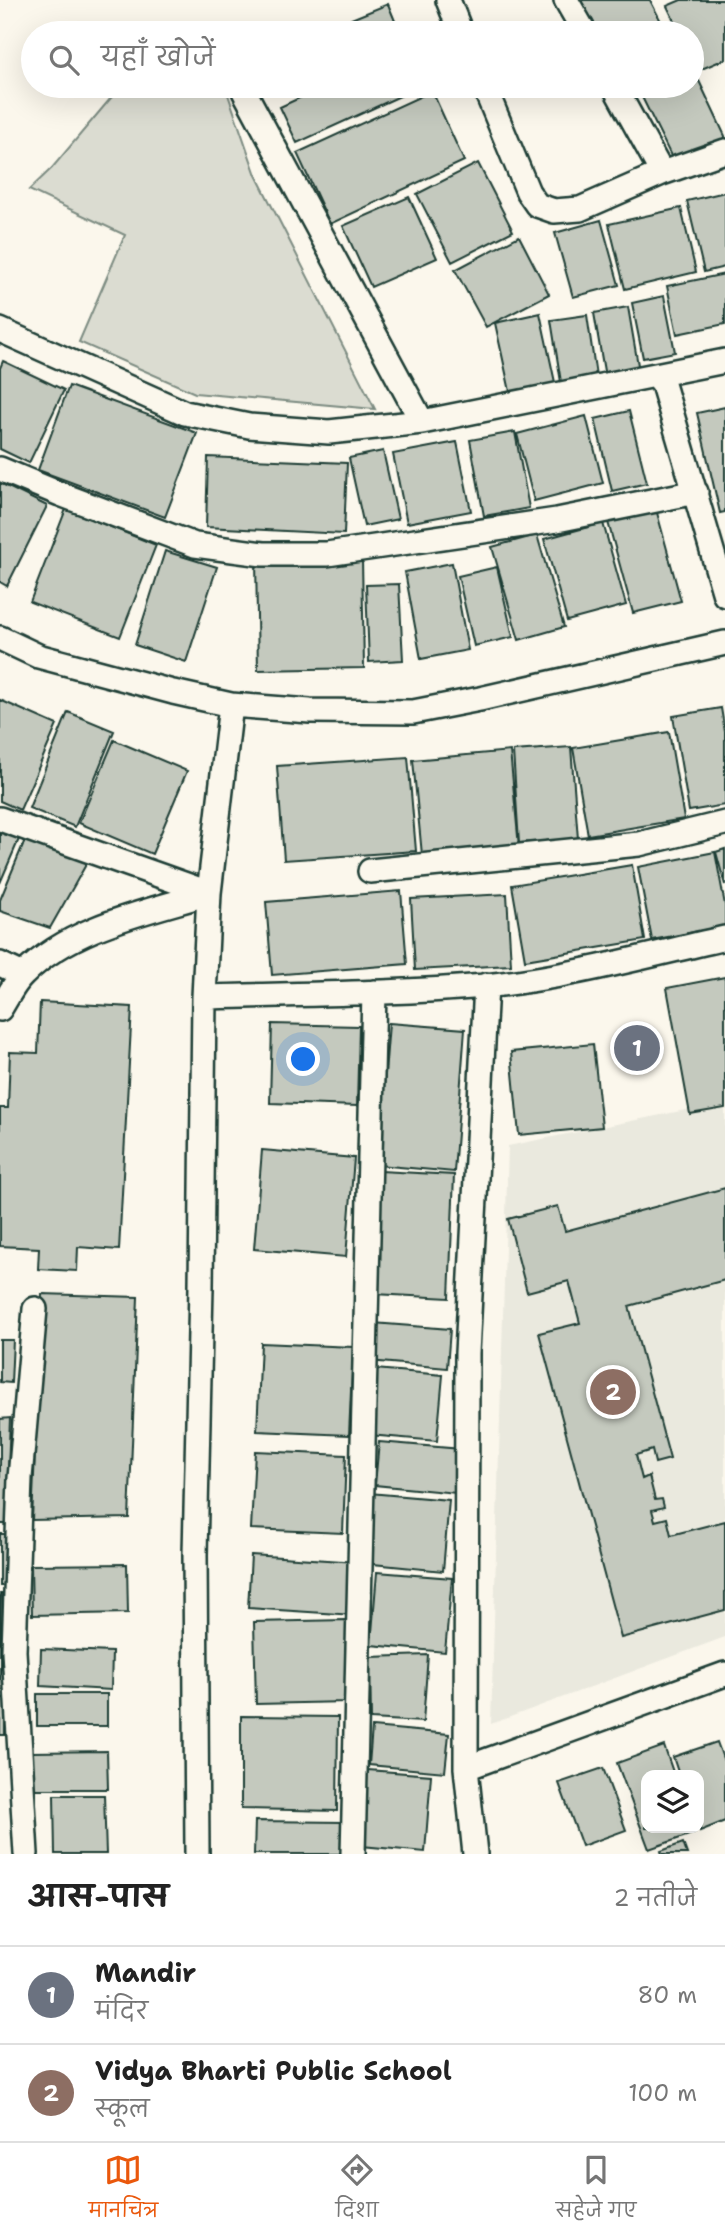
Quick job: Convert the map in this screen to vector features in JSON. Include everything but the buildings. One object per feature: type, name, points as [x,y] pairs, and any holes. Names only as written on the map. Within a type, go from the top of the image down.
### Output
[{"type":"street","points":[[447,0],[456,21]]},
{"type":"street","points":[[566,0],[578,21]]},
{"type":"street","points":[[248,98],[422,422]]},
{"type":"street","points":[[489,98],[528,192],[537,205],[554,211],[580,209],[662,173],[725,151]]},
{"type":"street","points":[[621,98],[662,173]]},
{"type":"street","points":[[0,330],[185,413],[249,426],[330,432],[422,422],[725,361]]},
{"type":"street","points":[[660,374],[725,595]]},
{"type":"street","points":[[0,469],[194,545],[263,554],[327,554],[558,520],[696,492]]},
{"type":"street","points":[[0,638],[38,656],[231,705],[310,711],[413,712],[725,643]]},
{"type":"street","points":[[197,1854],[195,1555],[204,997],[209,892],[231,705]]},
{"type":"street","points":[[0,819],[209,892]]},
{"type":"street","points":[[370,872],[639,844],[725,823]]},
{"type":"street","points":[[0,1009],[23,975],[54,950],[97,929],[209,892]]},
{"type":"street","points":[[204,997],[374,992],[486,985],[565,974],[725,938]]},
{"type":"street","points":[[0,964],[23,975]]},
{"type":"street","points":[[475,1854],[466,1768],[467,1353],[486,985]]},
{"type":"street","points":[[353,1854],[374,992]]},
{"type":"street","points":[[26,1854],[14,1651],[20,1478],[35,1309]]},
{"type":"street","points":[[466,1768],[725,1674]]},
{"type":"shaded area","points":[[111,98],[229,98],[256,175],[375,409],[195,393],[79,342],[125,235],[29,190],[52,168]]},
{"type":"shaded area","points":[[725,1102],[725,1637],[491,1724],[508,1146]]},
{"type":"place","name":"Mandir","points":[[637,1048]]},
{"type":"place","name":"Vidya Bharti Public School","points":[[613,1392]]}]
